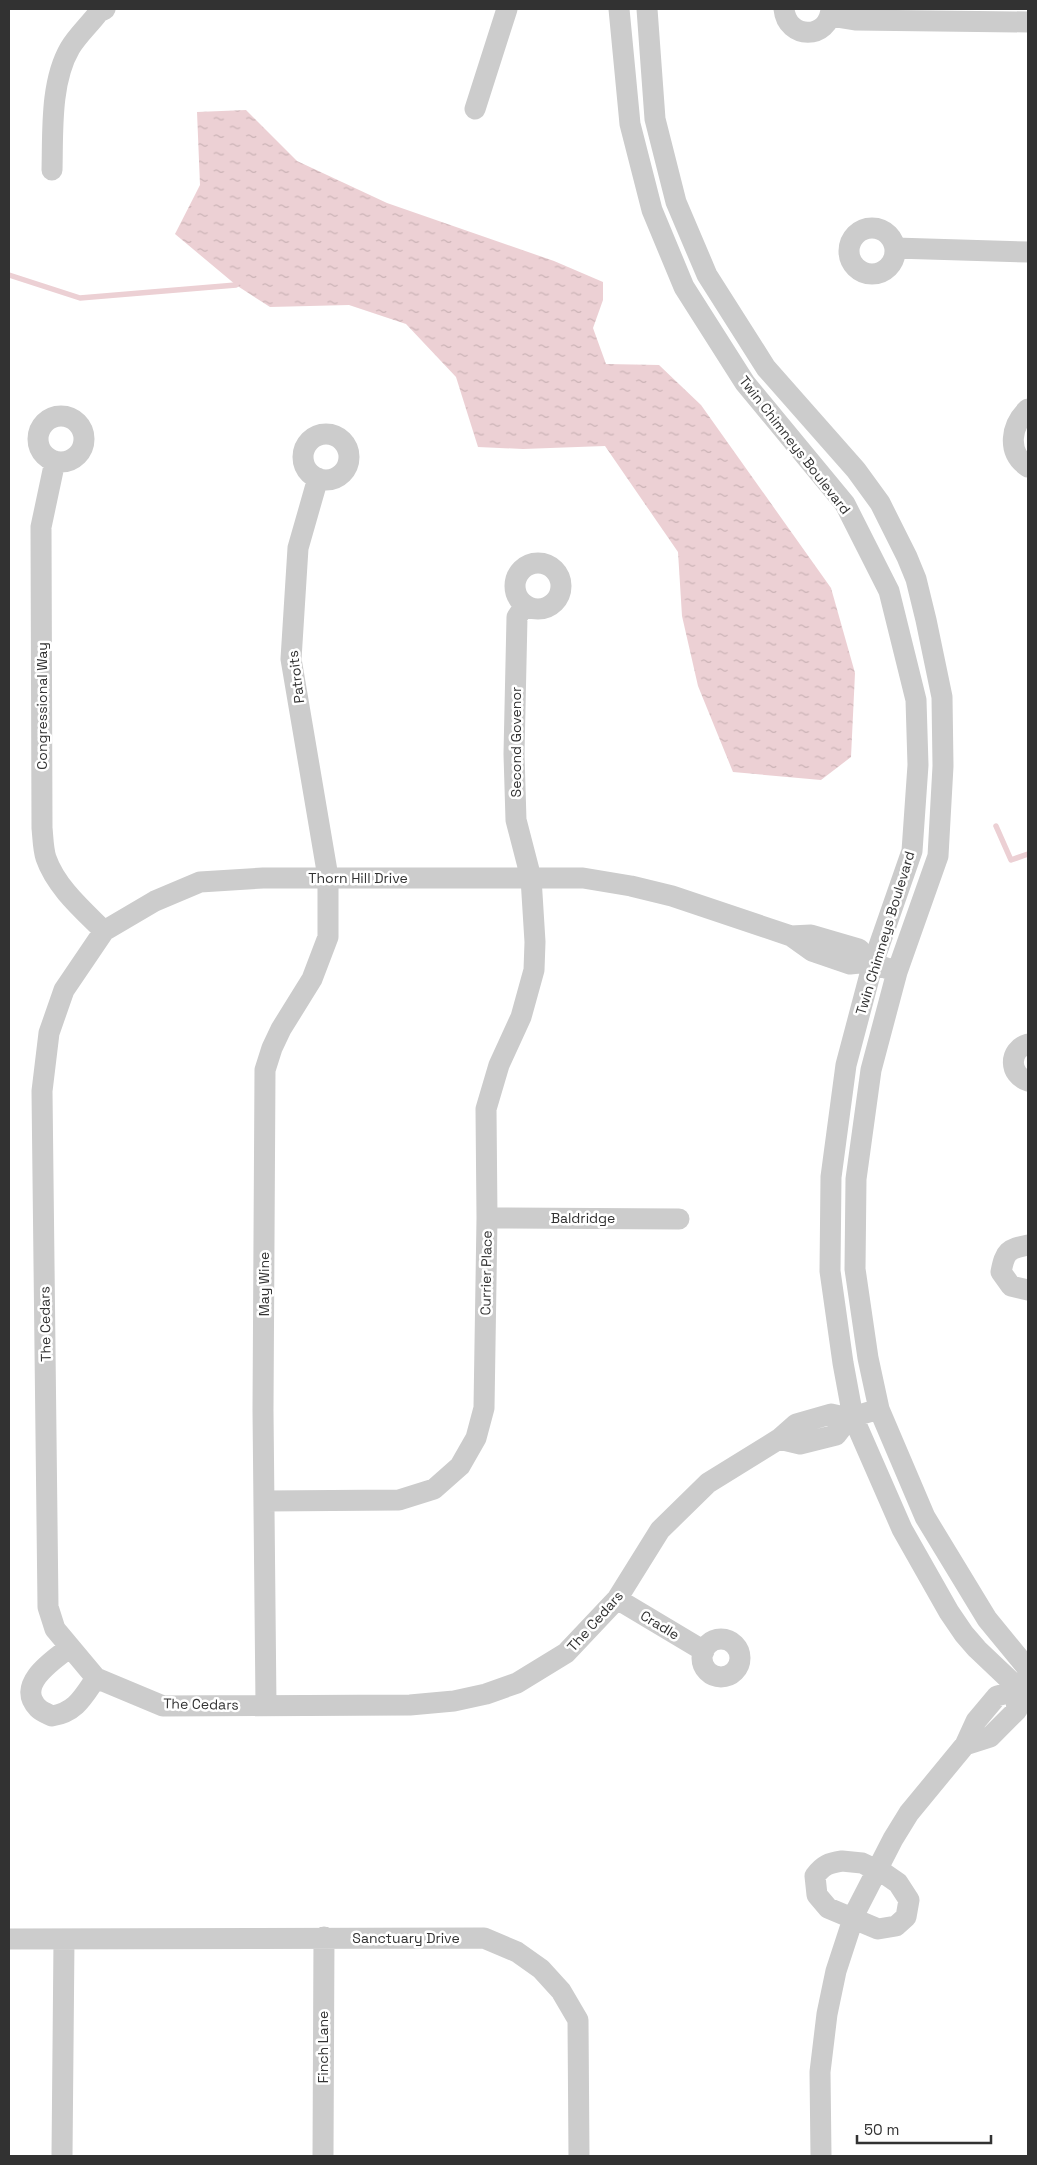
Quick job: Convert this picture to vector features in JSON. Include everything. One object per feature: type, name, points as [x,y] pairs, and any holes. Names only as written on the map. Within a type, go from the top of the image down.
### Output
[{"type":"street","points":[[52,170],[54,104],[62,68],[70,48],[99,12],[105,9]]},
{"type":"street","points":[[475,109],[507,9]]},
{"type":"street","name":"Twin Chimneys Boulevard","points":[[619,9],[630,124],[652,210],[684,286],[745,383],[844,504],[889,590],[916,700],[918,765],[912,851],[871,962],[846,1065],[830,1177],[830,1271],[851,1418],[902,1528],[949,1612],[976,1649],[1022,1689]]},
{"type":"street","name":"Twin Chimneys Boulevard","points":[[648,9],[655,120],[676,202],[707,275],[766,368],[856,470],[880,503],[907,556],[916,579],[926,620],[942,697],[943,766],[938,856],[897,972],[871,1070],[856,1179],[855,1269],[868,1358],[879,1409],[925,1518],[987,1619],[1028,1669]]},
{"type":"street","points":[[784,9],[789,23],[801,32],[815,31],[822,28],[830,12],[855,20],[1028,22]]},
{"type":"street","points":[[895,248],[1028,252]]},
{"type":"street","points":[[1028,409],[1017,421],[1012,436],[1018,457],[1028,466]]},
{"type":"street","name":"Congressional Way","points":[[54,461],[41,527],[42,828],[46,858],[56,876],[72,900],[104,931]]},
{"type":"street","name":"Patroits","points":[[318,478],[298,548],[291,659],[328,877]]},
{"type":"street","name":"Second Govenor","points":[[525,605],[517,617],[514,754],[516,820],[531,878]]},
{"type":"street","name":"Thorn Hill Drive","points":[[42,1091],[49,1033],[64,990],[104,931],[155,901],[200,882],[263,878],[328,877],[583,878],[631,886],[672,896],[791,936],[811,935],[858,948],[871,962],[897,972]]},
{"type":"street","name":"May Wine","points":[[266,1705],[263,1380],[266,1070],[275,1041],[312,979],[328,937],[328,877]]},
{"type":"street","name":"Currier Place","points":[[265,1501],[399,1500],[434,1488],[460,1466],[476,1438],[484,1408],[487,1218],[486,1109],[499,1065],[521,1018],[534,970],[535,942],[531,878]]},
{"type":"street","points":[[1028,1044],[1019,1048],[1013,1059],[1015,1072],[1028,1081]]},
{"type":"street","name":"The Cedars","points":[[42,1091],[48,1607],[55,1629],[96,1678],[163,1706],[410,1705],[454,1701],[486,1694],[517,1683],[566,1653],[617,1599],[660,1530],[708,1483],[779,1439],[796,1424],[831,1414],[851,1418],[879,1409]]},
{"type":"street","name":"Baldridge","points":[[487,1218],[679,1218]]},
{"type":"street","points":[[1028,1245],[1013,1248],[1007,1253],[1003,1258],[1001,1272],[1011,1286],[1028,1290]]},
{"type":"street","name":"Cradle","points":[[617,1599],[704,1651]]},
{"type":"street","points":[[69,1648],[43,1668],[35,1677],[32,1685],[32,1698],[38,1708],[52,1716],[64,1714],[78,1703],[96,1678]]},
{"type":"street","points":[[821,2156],[820,2072],[827,2014],[836,1971],[853,1917],[875,1870],[909,1813],[965,1745],[976,1721],[997,1696],[1022,1689]]},
{"type":"street","points":[[842,1861],[862,1863],[898,1883],[909,1900],[906,1917],[896,1926],[878,1929],[853,1917],[828,1908],[817,1895],[815,1876],[820,1869],[828,1864],[842,1861]]},
{"type":"street","name":"Finch Lane","points":[[322,2156],[324,1937]]},
{"type":"street","name":"Sanctuary Drive","points":[[9,1939],[484,1938],[517,1952],[541,1969],[561,1991],[578,2020],[579,2156]]},
{"type":"street","points":[[62,2156],[64,1940]]},
{"type":"water","points":[[246,110],[297,161],[387,203],[554,261],[603,282],[603,300],[593,328],[606,364],[659,365],[701,405],[831,588],[855,673],[851,757],[821,780],[733,772],[698,686],[682,616],[678,552],[605,446],[523,449],[478,447],[456,377],[406,324],[349,305],[270,307],[236,285],[175,234],[200,185],[197,112]]},
{"type":"waterway","points":[[9,275],[80,298],[236,285]]},
{"type":"waterway","points":[[996,826],[1011,860],[1028,854]]}]
